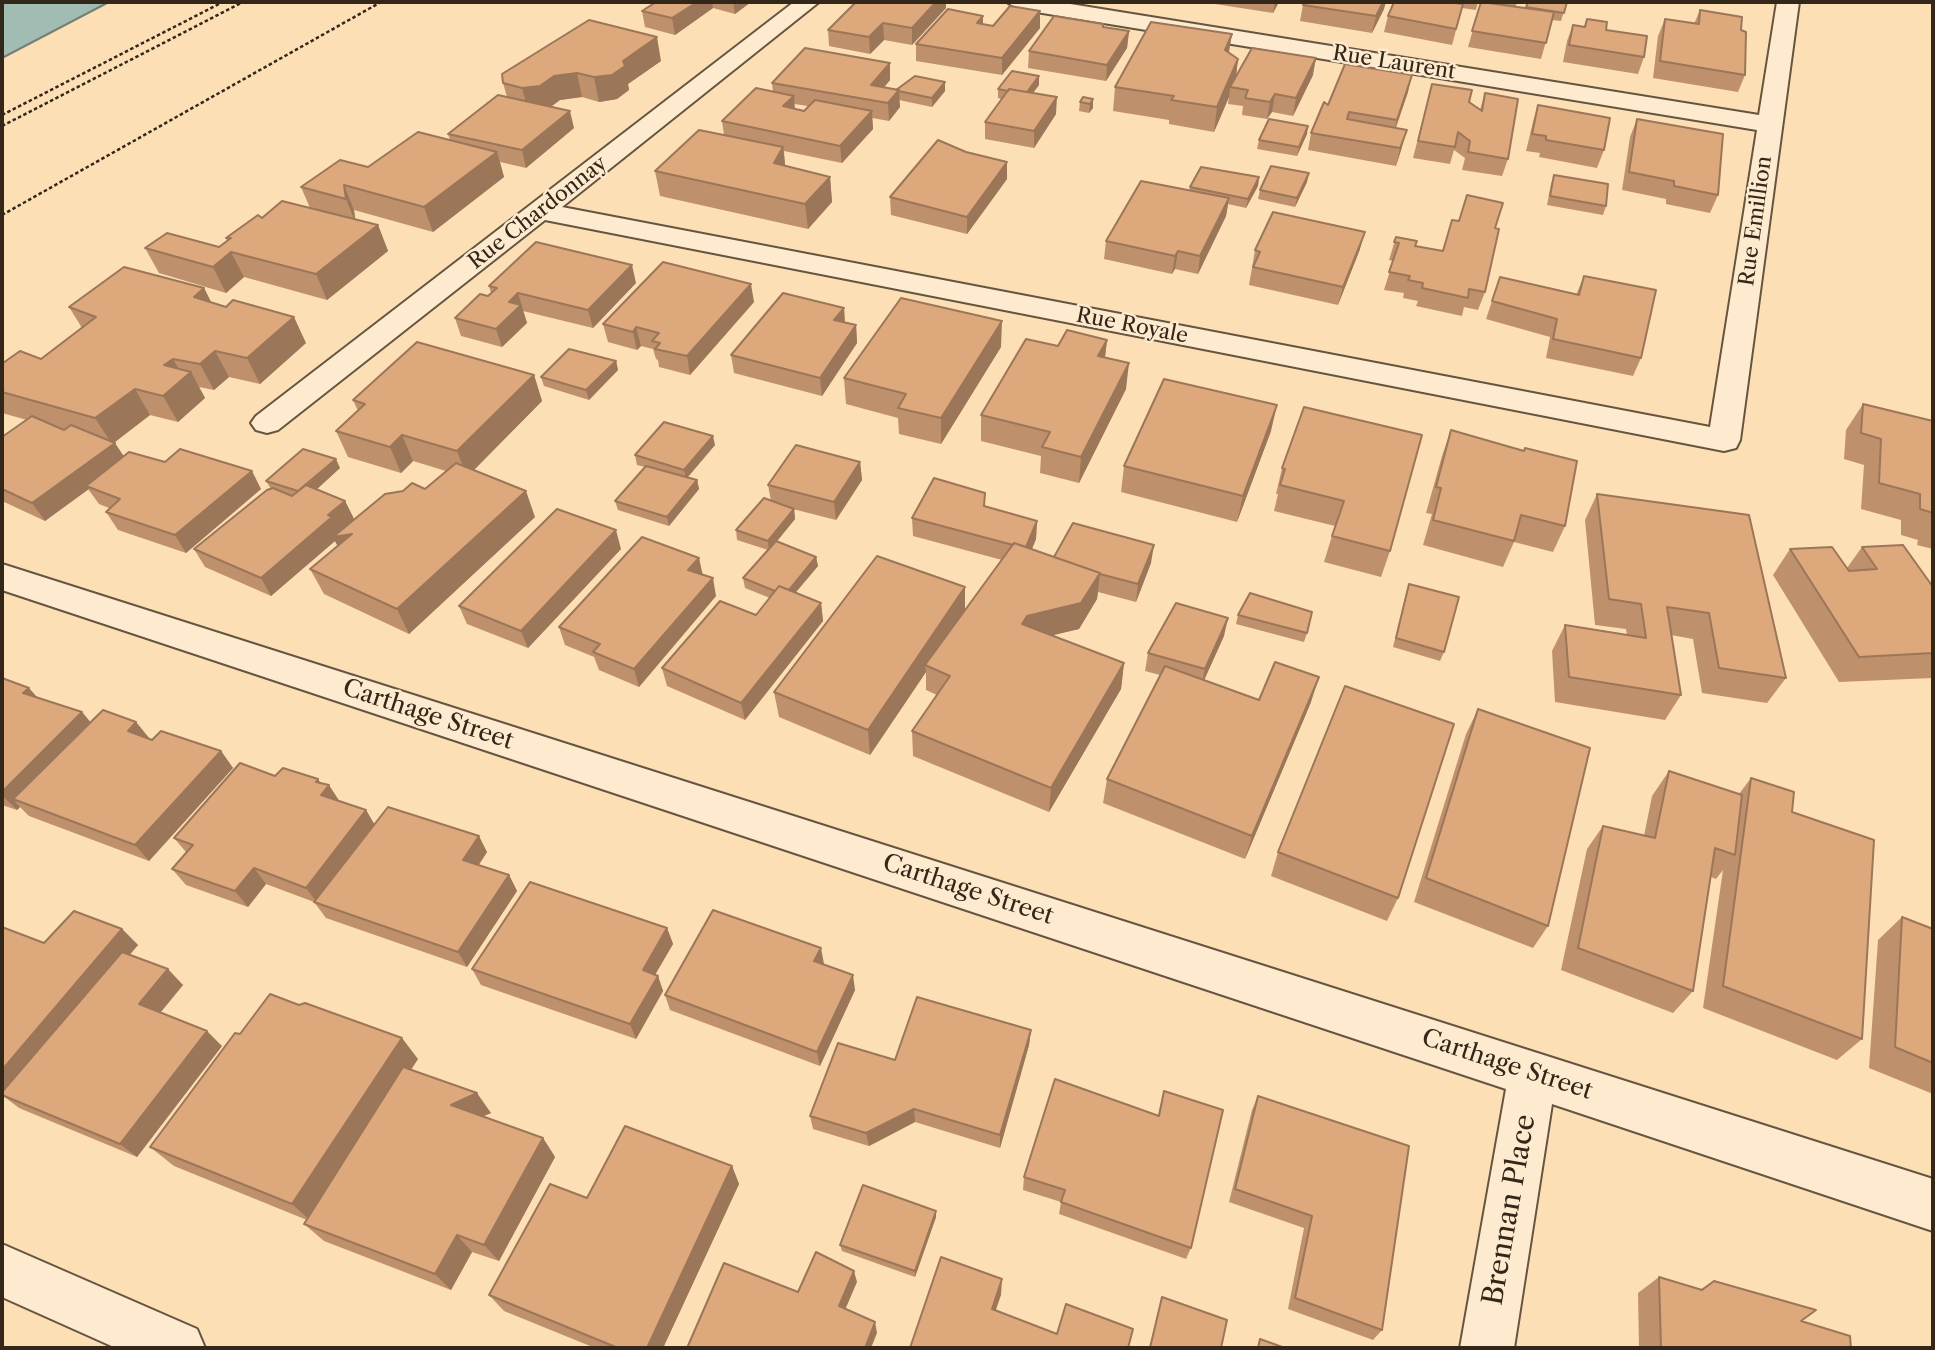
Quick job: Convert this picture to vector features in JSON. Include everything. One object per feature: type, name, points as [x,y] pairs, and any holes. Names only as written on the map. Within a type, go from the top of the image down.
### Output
[{"type":"street","name":"Rue Chardonnay","points":[[267,423],[808,2]]},
{"type":"street","name":"Rue Laurent","points":[[1018,2],[1769,124]]},
{"type":"street","name":"Rue Emillion","points":[[1724,440],[1787,2]]},
{"type":"street","name":"Rue Royale","points":[[541,211],[1724,440]]},
{"type":"street","name":"Carthage Street","points":[[2,577],[1933,1205]]},
{"type":"street","name":"Brennan Place","points":[[1486,1348],[1533,1073]]},
{"type":"street","points":[[2,1270],[178,1348]]},
{"type":"path","points":[[2,115],[223,2]]},
{"type":"path","points":[[2,126],[243,2]]},
{"type":"path","points":[[2,215],[381,2]]},
{"type":"water","points":[[2,2],[109,2],[2,58]]},
{"type":"building","points":[[656,2],[697,2],[672,18],[642,11]]},
{"type":"building","points":[[856,2],[936,2],[912,28],[883,23],[869,37],[828,30]]},
{"type":"building","points":[[1305,2],[1383,2],[1376,16],[1303,5]]},
{"type":"building","points":[[1394,2],[1463,4],[1456,29],[1388,16]]},
{"type":"building","points":[[1481,2],[1554,12],[1546,43],[1472,31]]},
{"type":"building","points":[[1528,2],[1567,2],[1564,13],[1526,7]]},
{"type":"building","points":[[1010,6],[1040,11],[1002,58],[916,44],[948,9],[983,16],[977,23],[993,26]]},
{"type":"building","points":[[1700,10],[1742,17],[1741,30],[1746,32],[1745,75],[1660,61],[1665,19],[1699,24]]},
{"type":"building","points":[[1054,16],[1129,31],[1107,65],[1029,51]]},
{"type":"building","points":[[1587,19],[1607,22],[1606,30],[1647,36],[1644,57],[1569,45],[1573,25],[1585,27]]},
{"type":"building","points":[[589,20],[657,37],[623,61],[625,66],[612,75],[594,77],[577,73],[554,76],[540,86],[522,88],[503,83],[502,74]]},
{"type":"building","points":[[1151,22],[1232,34],[1225,50],[1238,59],[1217,107],[1171,100],[1174,96],[1115,87]]},
{"type":"building","points":[[805,48],[890,63],[871,85],[899,90],[888,103],[772,83]]},
{"type":"building","points":[[1252,48],[1316,58],[1296,98],[1275,94],[1270,102],[1245,98],[1248,90],[1230,87]]},
{"type":"building","points":[[1345,64],[1412,75],[1397,120],[1349,112],[1347,119],[1407,130],[1400,148],[1311,133],[1324,102],[1328,105]]},
{"type":"building","points":[[1012,71],[1039,76],[1027,92],[998,89]]},
{"type":"building","points":[[915,76],[945,82],[932,98],[896,90]]},
{"type":"building","points":[[1432,84],[1472,90],[1469,102],[1482,111],[1485,93],[1518,99],[1508,159],[1468,152],[1470,141],[1458,132],[1455,147],[1418,141]]},
{"type":"building","points":[[756,88],[794,96],[783,106],[804,111],[815,100],[872,111],[840,146],[722,121]]},
{"type":"building","points":[[1009,89],[1057,97],[1034,131],[985,122]]},
{"type":"building","points":[[498,95],[570,111],[522,150],[448,134]]},
{"type":"building","points":[[1083,97],[1093,99],[1090,104],[1080,102]]},
{"type":"building","points":[[1538,105],[1610,118],[1604,150],[1546,140],[1546,136],[1532,134]]},
{"type":"building","points":[[1269,119],[1308,126],[1299,147],[1259,140]]},
{"type":"building","points":[[1637,119],[1723,134],[1718,195],[1674,186],[1674,181],[1629,172]]},
{"type":"building","points":[[699,130],[783,147],[774,163],[830,177],[805,204],[655,171]]},
{"type":"building","points":[[418,132],[497,152],[424,207],[344,185],[346,199],[301,187],[340,160],[368,167]]},
{"type":"building","points":[[938,140],[966,152],[1007,162],[967,217],[890,197]]},
{"type":"building","points":[[1271,166],[1309,173],[1297,198],[1260,190]]},
{"type":"building","points":[[1201,167],[1259,177],[1248,199],[1190,187]]},
{"type":"building","points":[[1554,175],[1608,184],[1606,206],[1550,196]]},
{"type":"building","points":[[1141,181],[1229,198],[1200,256],[1178,251],[1175,256],[1106,241]]},
{"type":"building","points":[[1467,195],[1503,203],[1495,228],[1499,229],[1485,292],[1469,289],[1468,298],[1422,288],[1423,283],[1408,280],[1410,276],[1389,272],[1399,243],[1394,242],[1396,237],[1417,241],[1415,246],[1443,251],[1452,220],[1459,221]]},
{"type":"building","points":[[282,201],[378,225],[316,274],[231,252],[213,267],[145,248],[167,233],[219,247],[231,238],[226,238],[258,215],[262,218]]},
{"type":"building","points":[[1273,212],[1365,232],[1343,287],[1253,267],[1260,252],[1255,250]]},
{"type":"building","points":[[536,242],[632,265],[588,310],[518,293],[509,302],[521,305],[496,329],[455,318],[480,294],[488,296],[497,288],[489,286]]},
{"type":"building","points":[[663,262],[751,284],[687,356],[655,349],[660,343],[652,341],[659,333],[636,327],[633,332],[603,324]]},
{"type":"building","points":[[124,267],[204,288],[194,297],[226,307],[233,300],[294,317],[247,358],[215,351],[200,364],[173,359],[164,365],[191,372],[163,396],[135,389],[95,418],[2,392],[2,362],[20,351],[41,359],[96,317],[69,307]]},
{"type":"building","points":[[1584,276],[1656,290],[1641,358],[1553,339],[1557,319],[1492,301],[1500,277],[1579,295]]},
{"type":"building","points":[[783,293],[844,308],[834,320],[856,325],[820,378],[731,355]]},
{"type":"building","points":[[901,298],[1002,321],[941,418],[898,408],[906,394],[844,378]]},
{"type":"building","points":[[1067,330],[1107,340],[1098,356],[1129,363],[1081,457],[1042,447],[1050,432],[981,415],[1026,339],[1058,346]]},
{"type":"building","points":[[417,342],[534,375],[457,451],[402,435],[390,447],[336,431],[365,404],[353,400]]},
{"type":"building","points":[[569,349],[616,361],[586,390],[541,377]]},
{"type":"building","points":[[1164,379],[1277,405],[1243,496],[1124,466]]},
{"type":"building","points":[[1863,404],[1933,421],[1933,513],[1920,509],[1920,494],[1879,483],[1881,439],[1861,433]]},
{"type":"building","points":[[1304,407],[1422,435],[1390,551],[1332,536],[1344,501],[1280,485],[1285,469],[1282,468]]},
{"type":"building","points":[[32,416],[64,430],[71,425],[115,443],[32,503],[2,489],[2,437]]},
{"type":"building","points":[[664,422],[713,436],[684,470],[635,455]]},
{"type":"building","points":[[1451,430],[1524,451],[1525,448],[1577,461],[1565,526],[1521,515],[1514,541],[1433,520],[1441,488],[1436,487]]},
{"type":"building","points":[[796,445],[860,462],[834,502],[768,485]]},
{"type":"building","points":[[180,449],[252,471],[175,535],[106,512],[120,499],[86,486],[129,452],[165,462]]},
{"type":"building","points":[[303,449],[336,459],[298,491],[266,481]]},
{"type":"building","points":[[456,463],[526,491],[397,609],[310,569],[352,534],[333,537],[385,494],[403,491],[412,483],[425,489]]},
{"type":"building","points":[[646,466],[697,480],[667,517],[615,501]]},
{"type":"building","points":[[934,478],[985,493],[984,506],[1037,521],[1026,547],[912,518]]},
{"type":"building","points":[[306,485],[345,501],[328,515],[332,517],[261,578],[194,549],[267,490],[273,488],[292,496]]},
{"type":"building","points":[[1597,494],[1749,515],[1786,678],[1719,668],[1709,613],[1667,607],[1681,695],[1569,677],[1565,625],[1646,638],[1641,604],[1609,599]]},
{"type":"building","points":[[764,498],[794,509],[768,541],[736,530]]},
{"type":"building","points":[[557,509],[616,530],[521,631],[459,606]]},
{"type":"building","points":[[1073,523],[1154,545],[1138,584],[1100,574],[1054,557]]},
{"type":"building","points":[[642,537],[699,558],[688,570],[713,578],[634,669],[593,652],[600,644],[559,627]]},
{"type":"building","points":[[776,541],[816,557],[789,590],[779,586],[775,591],[743,578]]},
{"type":"building","points":[[1014,543],[1100,573],[1081,603],[1027,616],[1022,624],[1124,663],[1051,788],[912,731],[950,676],[925,665]]},
{"type":"building","points":[[1903,545],[1933,587],[1933,653],[1859,657],[1790,549],[1832,547],[1849,571],[1877,569],[1862,547]]},
{"type":"building","points":[[877,556],[965,587],[868,730],[774,692]]},
{"type":"building","points":[[1409,584],[1459,597],[1444,652],[1396,638]]},
{"type":"building","points":[[779,586],[821,603],[741,703],[662,668],[720,601],[756,615]]},
{"type":"building","points":[[1250,593],[1312,612],[1307,633],[1238,615]]},
{"type":"building","points":[[1176,603],[1228,618],[1205,669],[1148,653]]},
{"type":"building","points":[[1275,662],[1319,677],[1252,836],[1107,779],[1165,666],[1259,700]]},
{"type":"building","points":[[2,678],[29,688],[23,693],[82,712],[2,792]]},
{"type":"building","points":[[1345,686],[1454,724],[1398,898],[1278,852]]},
{"type":"building","points":[[1478,709],[1590,748],[1548,926],[1426,878]]},
{"type":"building","points":[[103,710],[136,722],[128,731],[152,740],[161,731],[221,751],[135,845],[13,799]]},
{"type":"building","points":[[240,763],[275,776],[283,768],[318,779],[316,782],[329,785],[321,795],[366,810],[306,888],[254,868],[235,891],[172,869],[193,845],[174,838]]},
{"type":"building","points":[[1669,771],[1742,795],[1735,855],[1715,848],[1693,991],[1578,948],[1603,826],[1655,838]]},
{"type":"building","points":[[1751,778],[1794,792],[1792,812],[1874,840],[1862,1039],[1723,986]]},
{"type":"building","points":[[388,807],[479,836],[463,860],[509,875],[458,952],[314,902]]},
{"type":"building","points":[[530,882],[667,928],[643,970],[658,976],[630,1024],[472,969]]},
{"type":"building","points":[[713,910],[821,948],[814,961],[853,975],[817,1052],[665,995]]},
{"type":"building","points":[[74,911],[122,929],[2,1070],[2,927],[44,943]]},
{"type":"building","points":[[1902,917],[1933,929],[1933,1063],[1895,1047]]},
{"type":"building","points":[[122,952],[168,969],[139,1004],[207,1031],[120,1144],[2,1095],[2,1092]]},
{"type":"building","points":[[270,994],[299,1005],[305,1003],[402,1038],[292,1204],[150,1147],[235,1033],[240,1034]]},
{"type":"building","points":[[917,997],[1031,1030],[1000,1135],[914,1109],[866,1133],[810,1116],[838,1043],[895,1060]]},
{"type":"building","points":[[403,1067],[477,1093],[451,1105],[543,1138],[484,1245],[457,1235],[435,1274],[304,1224]]},
{"type":"building","points":[[1055,1079],[1159,1116],[1164,1091],[1223,1110],[1191,1248],[1061,1202],[1065,1190],[1024,1177]]},
{"type":"building","points":[[1258,1096],[1409,1146],[1382,1330],[1295,1298],[1312,1216],[1235,1189]]},
{"type":"building","points":[[625,1126],[732,1166],[647,1348],[618,1348],[489,1295],[550,1184],[587,1198]]},
{"type":"building","points":[[863,1185],[936,1211],[915,1271],[840,1245]]},
{"type":"building","points":[[816,1252],[854,1271],[839,1306],[875,1322],[865,1348],[687,1348],[724,1263],[798,1292]]},
{"type":"building","points":[[941,1257],[1002,1279],[992,1309],[1057,1334],[1066,1304],[1133,1329],[1128,1348],[910,1348]]},
{"type":"building","points":[[1659,1277],[1702,1290],[1714,1281],[1816,1310],[1801,1321],[1850,1336],[1851,1348],[1661,1348]]},
{"type":"building","points":[[1162,1297],[1227,1320],[1221,1348],[1150,1348]]},
{"type":"building","points":[[1260,1339],[1285,1348],[1258,1348]]}]
